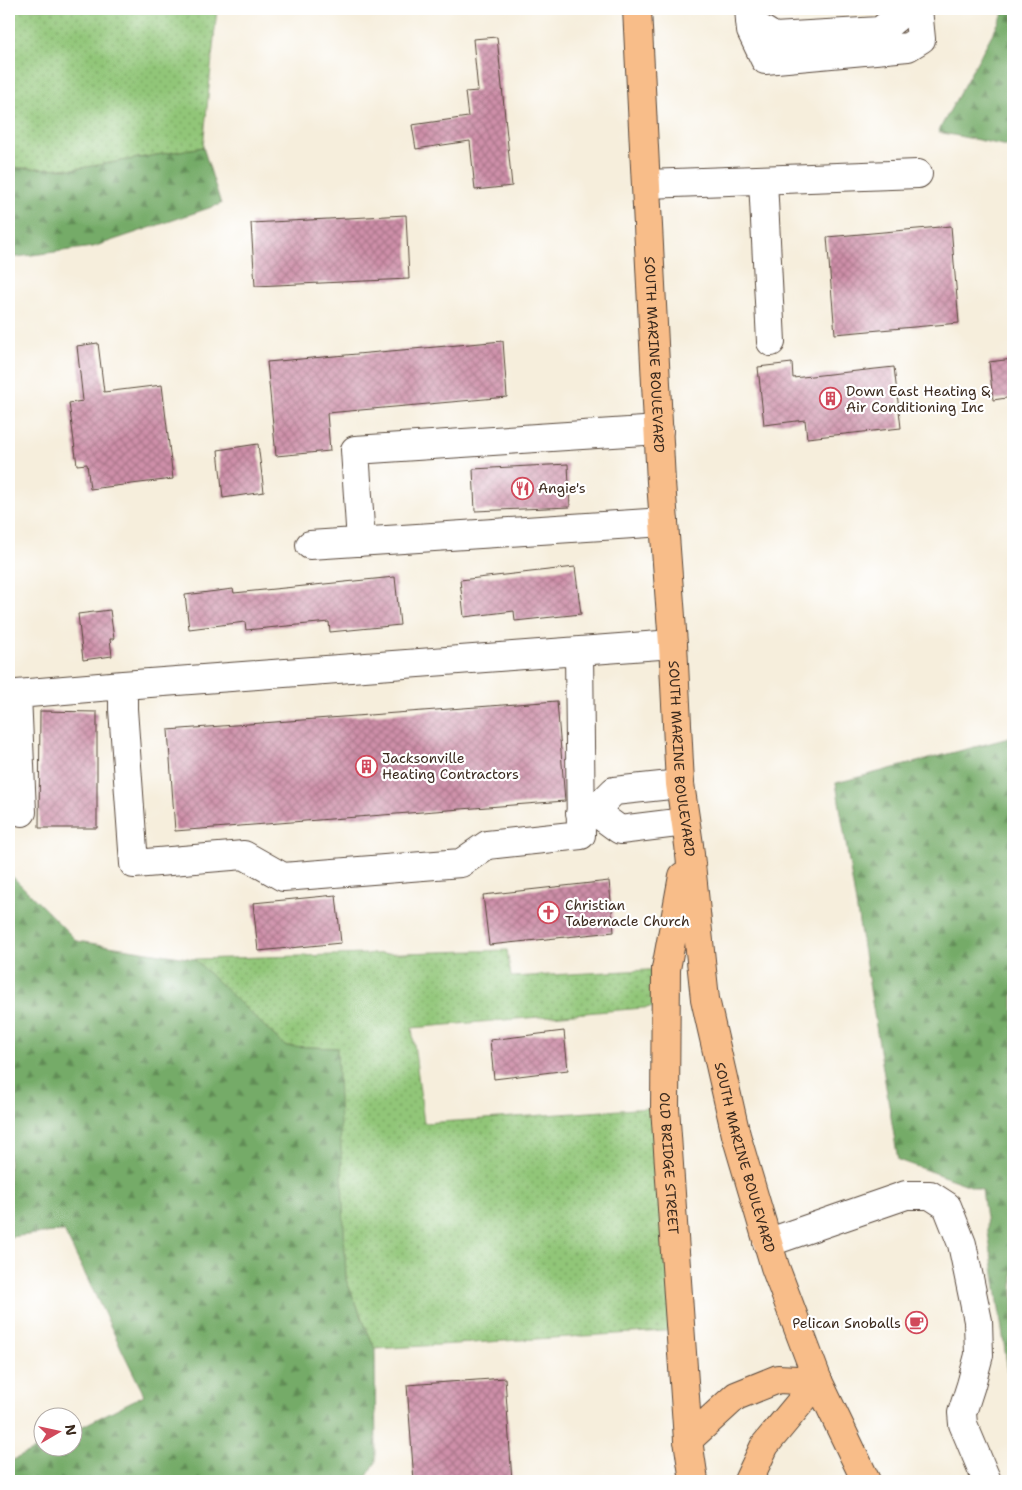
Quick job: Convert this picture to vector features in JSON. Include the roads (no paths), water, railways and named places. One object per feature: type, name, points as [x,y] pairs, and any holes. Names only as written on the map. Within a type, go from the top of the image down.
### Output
[{"type":"main road","name":"SOUTH MARINE BOULEVARD","points":[[637,9],[658,430],[673,644],[680,784],[705,1000],[736,1135],[775,1267],[818,1381],[866,1481]]},
{"type":"main road","name":"OLD BRIDGE STREET","points":[[687,834],[666,969],[665,1107],[688,1440],[694,1481]]},
{"type":"main road","points":[[688,1440],[736,1396],[778,1378],[818,1381]]},
{"type":"main road","points":[[748,1481],[765,1445],[818,1381]]},
{"type":"lane","points":[[750,16],[774,38],[880,31],[896,18],[898,9]]},
{"type":"lane","points":[[750,16],[751,31],[765,60],[908,47],[921,39],[918,9]]},
{"type":"lane","points":[[646,184],[918,174]]},
{"type":"lane","points":[[763,180],[771,342]]},
{"type":"lane","points":[[361,542],[355,450],[658,430]]},
{"type":"lane","points":[[310,545],[664,522]]},
{"type":"lane","points":[[22,812],[16,694],[673,644]]},
{"type":"lane","points":[[123,685],[124,737],[134,864],[244,855],[284,877],[461,863],[487,845],[581,836],[587,812],[578,651]]},
{"type":"lane","points":[[587,812],[614,790],[680,784]]},
{"type":"lane","points":[[587,812],[620,830],[687,834]]},
{"type":"lane","points":[[767,1243],[906,1195],[930,1195],[947,1206],[962,1244],[978,1321],[979,1355],[972,1385],[962,1413],[963,1424],[987,1481]]},
{"type":"place","name":"Down East Heating & Air Conditioning Inc","points":[[830,399]]},
{"type":"place","name":"Angie's","points":[[522,488]]},
{"type":"place","name":"Jacksonville Heating Contractors","points":[[366,766]]},
{"type":"place","name":"Christian Tabernacle Church","points":[[549,913]]},
{"type":"place","name":"Pelican Snoballs","points":[[917,1323]]}]
